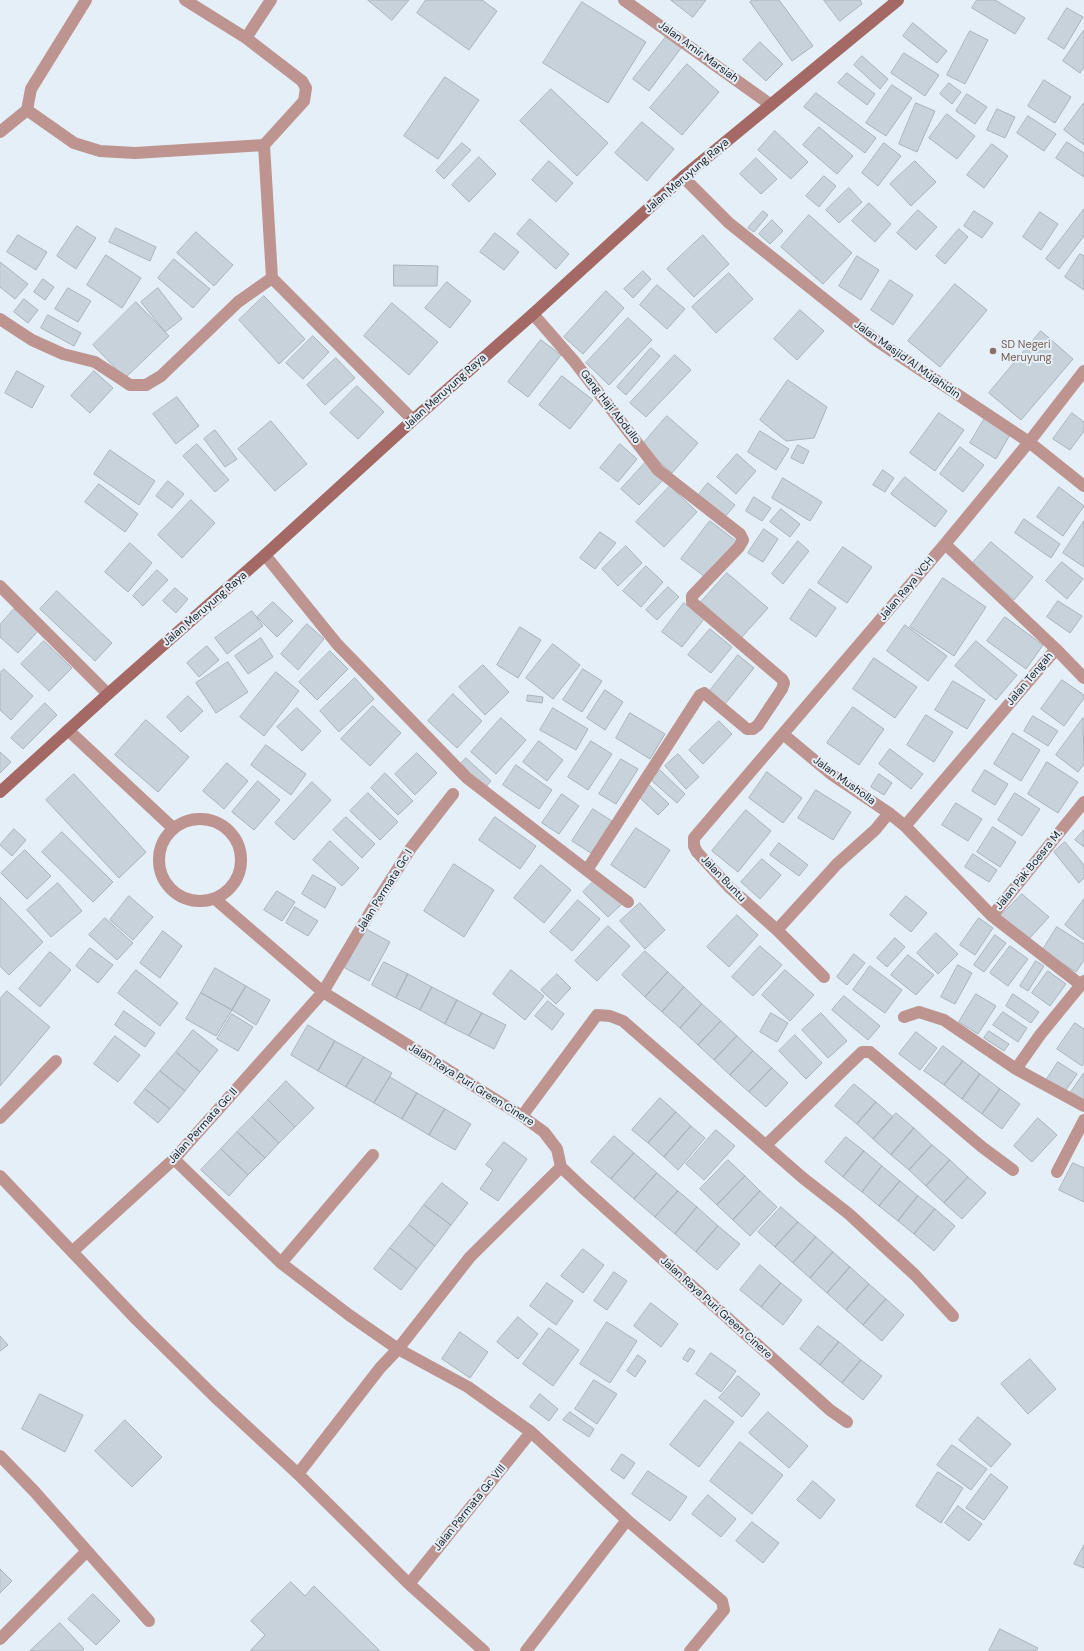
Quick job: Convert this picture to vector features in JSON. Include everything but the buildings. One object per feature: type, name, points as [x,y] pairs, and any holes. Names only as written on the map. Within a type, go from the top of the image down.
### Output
[{"type":"main road","name":"Jalan Meruyung Raya","points":[[0,792],[265,555],[413,420],[533,314],[683,177],[898,0]]},
{"type":"street","points":[[0,132],[26,110],[31,89],[86,0]]},
{"type":"street","points":[[26,110],[74,143],[100,151],[135,154],[264,145],[304,101],[306,88],[302,81],[246,38],[185,0]]},
{"type":"street","points":[[246,38],[271,0]]},
{"type":"street","name":"Jalan Amir Marsiah","points":[[624,0],[771,105]]},
{"type":"street","points":[[264,145],[272,278],[413,420]]},
{"type":"street","name":"Jalan Masjid Al Mujahidin","points":[[683,177],[729,223],[877,341],[1029,442],[1084,486]]},
{"type":"street","points":[[0,319],[32,340],[63,354],[95,362],[130,385],[146,385],[160,376],[238,302],[272,278]]},
{"type":"street","name":"Gang Haji Abdullo","points":[[533,314],[574,361],[658,470],[740,534],[743,540],[740,547],[692,596],[692,602],[782,679],[784,683],[782,689],[758,725],[753,729],[747,729],[704,693],[700,695],[587,870]]},
{"type":"street","name":"Jalan Raya VCH","points":[[783,734],[945,544],[1029,442],[1084,371]]},
{"type":"street","name":"Jalan Tengah","points":[[905,826],[1056,648],[945,544]]},
{"type":"street","points":[[265,555],[337,644],[467,778],[628,902]]},
{"type":"street","points":[[0,586],[108,694]]},
{"type":"street","points":[[1056,648],[1084,678]]},
{"type":"street","points":[[68,730],[173,828]]},
{"type":"street","name":"Jalan Musholla","points":[[783,734],[831,774],[889,813],[905,826]]},
{"type":"street","name":"Jalan Buntu","points":[[783,734],[694,838],[694,846],[697,852],[729,887],[777,930],[824,978]]},
{"type":"street","name":"Jalan Permata Gc I","points":[[323,992],[371,911],[411,848],[454,794]]},
{"type":"street","name":"Jalan Pak Boesra M.","points":[[905,826],[992,916],[1084,802]]},
{"type":"street","points":[[777,930],[837,864],[875,830],[889,813]]},
{"type":"street","points":[[203,818],[218,822],[231,832],[239,846],[242,862],[238,878],[229,890],[215,899],[199,902],[182,898],[169,888],[160,874],[158,857],[163,841],[173,828],[187,820],[203,818]]},
{"type":"street","name":"Jalan Raya Puri Green Cinere","points":[[215,899],[323,992],[522,1116],[544,1132],[556,1149],[561,1167],[830,1410],[847,1422]]},
{"type":"street","points":[[992,916],[1083,983],[1040,1034],[1016,1069]]},
{"type":"street","name":"Jalan Permata Gc II","points":[[73,1251],[174,1159],[323,992]]},
{"type":"street","points":[[904,1017],[919,1012],[944,1020],[1016,1069],[1084,1106]]},
{"type":"street","points":[[522,1116],[597,1015],[610,1016],[623,1021],[803,1178],[849,1214],[910,1270],[953,1316]]},
{"type":"street","points":[[766,1145],[862,1052],[870,1052],[982,1147],[1012,1170]]},
{"type":"street","points":[[0,1118],[56,1060]]},
{"type":"street","points":[[1057,1172],[1084,1120]]},
{"type":"street","points":[[281,1263],[373,1155]]},
{"type":"street","points":[[174,1159],[281,1263],[349,1315],[398,1349],[468,1387],[531,1432],[627,1520],[722,1600],[724,1610],[690,1651]]},
{"type":"street","points":[[298,1474],[380,1368],[398,1349],[470,1257],[561,1167]]},
{"type":"street","points":[[0,1176],[138,1321],[204,1386],[298,1474],[409,1584],[484,1651]]},
{"type":"street","name":"Jalan Permata Gc VIII","points":[[409,1584],[531,1432]]},
{"type":"street","points":[[0,1456],[34,1491],[149,1621]]},
{"type":"street","points":[[526,1651],[627,1520]]},
{"type":"street","points":[[0,1639],[87,1551]]},
{"type":"place","name":"SD Negeri Meruyung","points":[[993,351]]}]
